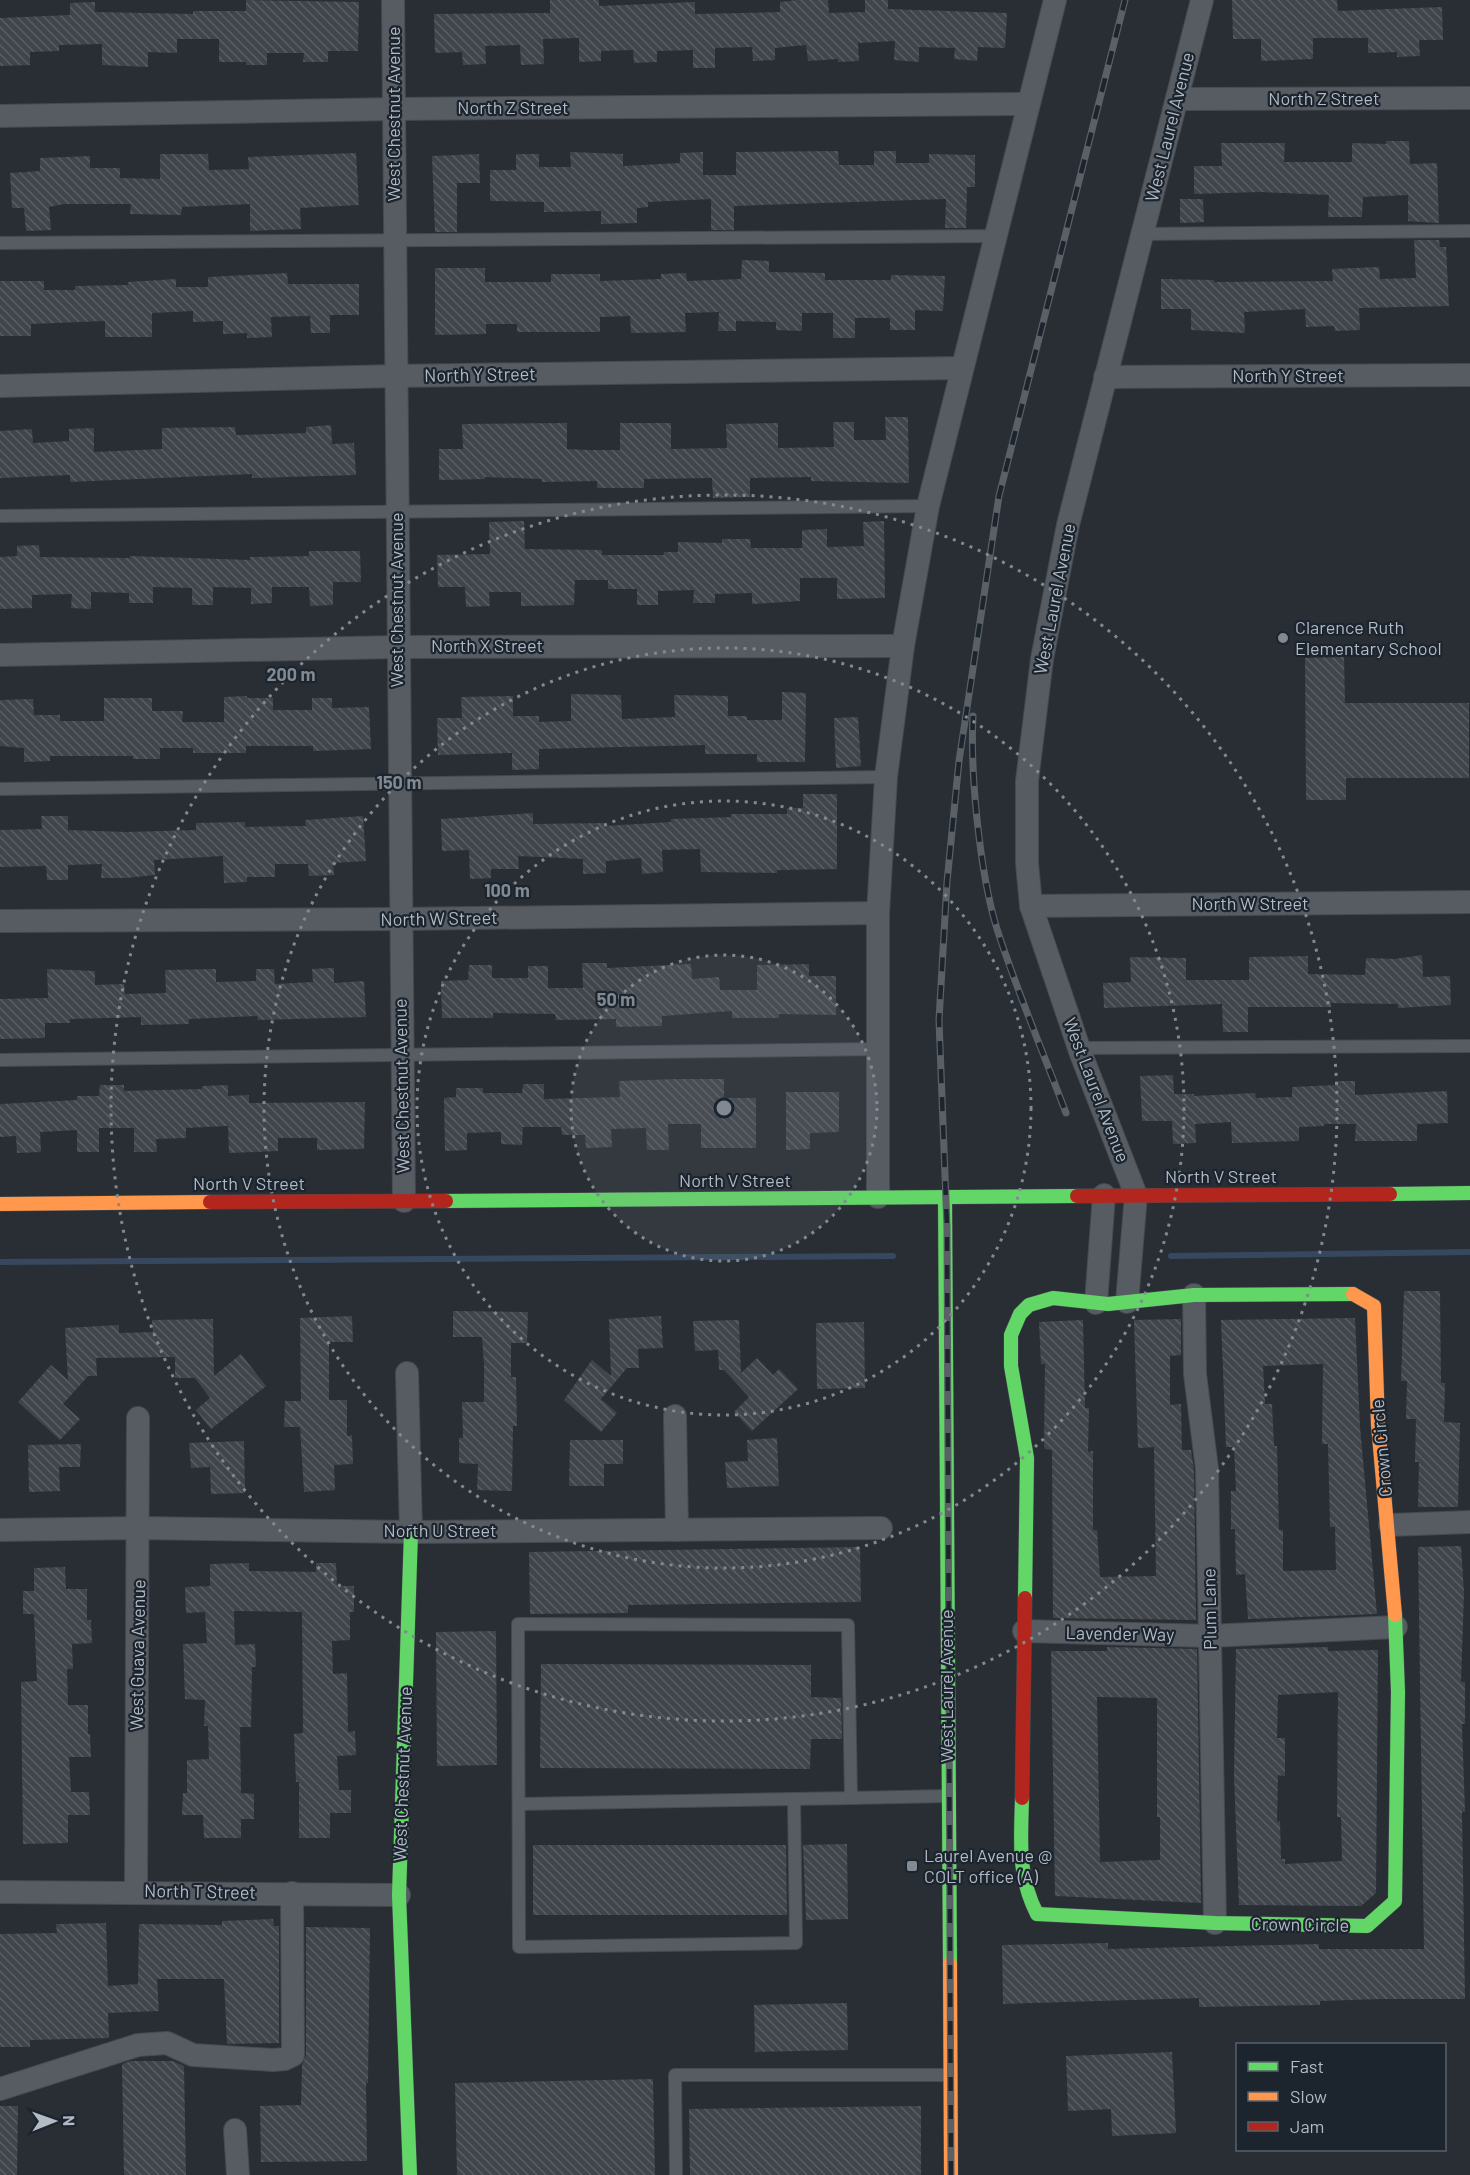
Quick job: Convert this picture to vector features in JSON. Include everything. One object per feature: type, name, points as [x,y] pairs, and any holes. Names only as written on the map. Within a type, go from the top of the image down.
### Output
[{"type":"street","name":"West Chestnut Avenue","points":[[393,0],[397,646],[404,1201]]},
{"type":"street","points":[[878,1197],[878,913],[886,777],[903,646],[928,506],[1027,104],[1055,0]]},
{"type":"street","name":"West Laurel Avenue","points":[[1136,1196],[1079,1048],[1031,906],[1027,863],[1028,781],[1042,659],[1068,525],[1202,0]]},
{"type":"street","name":"North Z Street","points":[[1178,99],[1470,98]]},
{"type":"street","name":"North Z Street","points":[[0,116],[395,109],[1027,104]]},
{"type":"street","name":"North Y Street","points":[[0,387],[395,376],[961,368]]},
{"type":"street","name":"North Y Street","points":[[1105,377],[1470,375]]},
{"type":"street","name":"North X Street","points":[[0,655],[397,646],[903,646]]},
{"type":"street","name":"North W Street","points":[[1031,906],[1470,902]]},
{"type":"street","name":"North W Street","points":[[0,921],[878,913]]},
{"type":"street","name":"North V Street","points":[[0,1204],[1470,1193]]},
{"type":"street","points":[[1096,1303],[1104,1196]]},
{"type":"street","points":[[1127,1302],[1136,1196]]},
{"type":"street","name":"West Laurel Avenue","points":[[945,1197],[951,2175]]},
{"type":"street","name":"Crown Circle","points":[[1353,1294],[1374,1306],[1373,1351],[1390,1525],[1396,1627],[1395,1901],[1367,1926],[1215,1923],[1037,1914],[1026,1892],[1021,1861],[1027,1458],[1011,1366],[1011,1335],[1020,1314],[1029,1305],[1053,1298],[1096,1303],[1194,1295],[1353,1294]]},
{"type":"street","name":"Plum Lane","points":[[1194,1295],[1195,1374],[1208,1469],[1215,1923]]},
{"type":"street","name":"West Chestnut Avenue","points":[[407,1373],[411,1532],[399,1895],[410,2175]]},
{"type":"street","points":[[675,1416],[677,1530]]},
{"type":"street","name":"West Guava Avenue","points":[[136,1892],[140,1528],[138,1418]]},
{"type":"street","points":[[1390,1525],[1470,1522]]},
{"type":"street","name":"North U Street","points":[[0,1530],[140,1528],[411,1532],[881,1528]]},
{"type":"street","name":"Lavender Way","points":[[1024,1631],[1210,1636],[1396,1627]]},
{"type":"street","name":"North T Street","points":[[0,1892],[399,1895]]},
{"type":"street","points":[[0,2089],[138,2045],[167,2043],[193,2055],[273,2061],[293,2055],[292,1893]]},
{"type":"street","points":[[236,2130],[238,2175]]},
{"type":"lane","points":[[1142,234],[1470,231]]},
{"type":"lane","points":[[0,243],[994,236]]},
{"type":"lane","points":[[0,516],[928,506]]},
{"type":"lane","points":[[0,789],[886,777]]},
{"type":"lane","points":[[1079,1048],[1470,1046]]},
{"type":"lane","points":[[0,1060],[402,1057],[877,1049]]},
{"type":"lane","points":[[794,1799],[796,1943],[519,1947],[518,1624],[848,1625],[851,1798]]},
{"type":"lane","points":[[519,1804],[947,1796]]},
{"type":"lane","points":[[676,2175],[675,2075],[949,2075]]},
{"type":"building","points":[[246,0],[359,2],[358,51],[328,51],[328,62],[303,62],[304,53],[267,53],[267,65],[246,65],[246,62],[219,62],[219,39],[177,39],[177,53],[148,52],[148,67],[102,65],[102,44],[59,45],[59,51],[30,52],[30,65],[0,66],[0,18],[70,15],[70,3],[95,2],[95,12],[193,14],[193,11],[246,11]]},
{"type":"building","points":[[550,0],[599,0],[599,6],[695,2],[695,14],[780,12],[780,2],[797,0],[828,0],[829,13],[865,12],[865,0],[888,0],[888,9],[1007,13],[1005,48],[978,47],[977,61],[954,59],[955,48],[919,47],[919,62],[894,60],[895,41],[858,43],[859,61],[838,62],[838,59],[808,61],[806,45],[775,48],[775,60],[753,61],[752,47],[715,48],[715,68],[693,68],[693,50],[657,51],[657,62],[634,63],[633,50],[601,51],[601,61],[579,62],[579,38],[543,39],[544,64],[521,65],[520,45],[485,46],[486,64],[463,65],[462,52],[435,53],[434,14],[550,13]]},
{"type":"building","points":[[1232,0],[1337,0],[1338,11],[1442,7],[1443,40],[1419,40],[1420,56],[1397,57],[1397,52],[1368,53],[1368,38],[1313,38],[1313,59],[1261,61],[1261,39],[1233,39]]},
{"type":"building","points":[[1386,141],[1409,141],[1410,164],[1437,163],[1439,223],[1408,221],[1408,195],[1363,197],[1362,217],[1328,217],[1329,195],[1260,192],[1194,194],[1194,166],[1222,166],[1221,143],[1285,143],[1284,162],[1352,162],[1352,143],[1386,144]]},
{"type":"building","points":[[838,151],[839,165],[874,165],[874,151],[896,151],[896,163],[929,163],[929,154],[975,155],[975,187],[967,187],[966,228],[945,228],[946,199],[734,206],[734,230],[711,230],[711,199],[648,202],[648,207],[637,208],[637,223],[601,224],[601,211],[544,212],[544,202],[490,201],[490,170],[516,170],[516,154],[539,154],[539,167],[571,167],[570,152],[623,154],[623,166],[680,163],[680,153],[703,152],[703,175],[736,175],[736,152]]},
{"type":"building","points":[[356,153],[359,205],[300,208],[301,229],[250,231],[250,204],[182,207],[181,215],[130,214],[131,204],[64,204],[49,207],[51,230],[26,231],[24,208],[12,208],[10,173],[40,171],[40,158],[90,156],[90,168],[120,168],[120,178],[160,179],[160,154],[208,154],[209,170],[249,169],[248,157]]},
{"type":"building","points":[[479,154],[480,183],[457,183],[457,232],[435,232],[432,156]]},
{"type":"building","points":[[1180,199],[1203,199],[1204,222],[1180,223]]},
{"type":"building","points":[[1414,240],[1439,240],[1440,247],[1446,247],[1449,306],[1359,308],[1360,330],[1335,331],[1334,326],[1306,327],[1305,309],[1244,312],[1245,333],[1191,330],[1191,309],[1161,309],[1161,279],[1214,280],[1214,282],[1333,281],[1332,269],[1379,267],[1380,279],[1416,278]]},
{"type":"building","points":[[742,260],[769,261],[769,272],[825,273],[825,280],[891,280],[891,275],[945,276],[943,311],[915,310],[915,330],[890,330],[890,318],[855,318],[855,338],[833,338],[833,313],[802,313],[802,331],[776,330],[776,322],[736,321],[736,331],[718,331],[719,312],[685,313],[686,332],[631,333],[630,316],[600,317],[600,332],[517,332],[517,324],[486,324],[486,334],[435,335],[435,268],[485,268],[485,282],[551,282],[551,274],[600,274],[600,281],[661,279],[661,274],[686,273],[687,281],[741,279]]},
{"type":"building","points":[[287,273],[288,284],[359,284],[359,315],[330,315],[330,333],[311,333],[310,316],[271,317],[272,337],[247,338],[247,333],[223,334],[223,321],[193,322],[193,311],[152,313],[152,337],[105,337],[105,321],[31,324],[31,336],[0,336],[0,281],[44,281],[44,290],[75,290],[75,286],[128,285],[128,282],[176,279],[176,287],[208,287],[208,277]]},
{"type":"building","points":[[885,417],[908,417],[909,483],[811,481],[811,477],[750,478],[750,497],[713,498],[712,478],[644,479],[644,488],[597,488],[597,481],[542,482],[542,479],[485,477],[485,479],[439,480],[439,449],[463,449],[462,424],[567,423],[567,449],[620,450],[620,423],[671,423],[671,449],[727,448],[726,424],[778,423],[778,448],[834,447],[833,422],[854,422],[854,440],[886,440]]},
{"type":"building","points":[[331,425],[332,444],[354,443],[356,475],[252,478],[252,474],[70,482],[70,475],[0,478],[0,431],[32,429],[33,443],[69,441],[69,429],[94,428],[94,452],[162,449],[162,428],[235,427],[236,435],[306,433],[306,427]]},
{"type":"building","points":[[524,521],[525,549],[602,550],[602,555],[664,555],[664,552],[678,552],[678,542],[722,543],[722,539],[750,539],[751,548],[802,548],[802,530],[827,529],[827,547],[864,546],[863,522],[884,521],[885,598],[837,599],[837,578],[800,578],[800,601],[752,604],[752,593],[715,594],[715,603],[693,603],[694,590],[658,591],[658,605],[637,605],[637,589],[608,589],[608,580],[575,580],[574,605],[521,606],[521,592],[489,592],[490,606],[466,607],[465,587],[438,587],[437,555],[490,554],[489,522]]},
{"type":"building","points":[[39,545],[40,557],[130,558],[130,556],[250,560],[250,557],[309,556],[309,551],[360,551],[361,582],[333,582],[333,605],[310,606],[309,587],[272,587],[272,603],[251,604],[251,588],[213,587],[213,605],[192,605],[192,588],[153,587],[153,603],[129,603],[129,593],[91,592],[91,609],[71,608],[72,594],[32,595],[32,608],[0,609],[0,557],[17,556],[17,546]]},
{"type":"building","points":[[1344,657],[1345,703],[1469,703],[1469,778],[1346,778],[1346,800],[1306,800],[1305,658]]},
{"type":"building","points":[[782,692],[806,693],[805,762],[757,762],[757,754],[705,754],[705,745],[539,749],[539,769],[512,770],[512,753],[438,755],[437,718],[462,718],[461,697],[513,696],[513,716],[539,716],[539,722],[571,721],[571,694],[621,695],[622,719],[675,717],[674,695],[728,696],[728,716],[747,716],[747,720],[782,720]]},
{"type":"building","points":[[247,696],[247,698],[273,698],[273,710],[312,710],[312,698],[332,698],[332,708],[369,707],[371,749],[313,751],[313,746],[246,746],[246,753],[193,753],[193,748],[160,748],[160,759],[133,759],[133,756],[50,756],[50,761],[24,762],[24,748],[0,746],[0,700],[33,699],[34,715],[60,715],[60,721],[104,721],[104,698],[152,698],[152,711],[183,711],[182,722],[224,722],[224,697]]},
{"type":"building","points":[[858,717],[861,766],[836,768],[834,718]]},
{"type":"building","points":[[803,794],[837,794],[837,869],[777,870],[777,873],[701,872],[700,849],[662,850],[663,872],[642,874],[641,858],[606,861],[606,873],[583,874],[583,859],[518,856],[519,869],[491,869],[491,878],[470,879],[469,850],[442,851],[441,819],[533,813],[533,824],[605,823],[605,826],[671,822],[671,819],[731,817],[731,814],[787,814],[787,808],[803,808]]},
{"type":"building","points":[[41,816],[68,816],[68,830],[126,832],[196,830],[196,823],[245,822],[245,827],[306,826],[305,820],[363,816],[366,861],[333,863],[334,875],[309,876],[308,864],[275,864],[275,877],[247,877],[247,882],[224,883],[223,856],[154,860],[155,875],[126,878],[101,878],[102,864],[68,865],[68,880],[47,880],[46,866],[0,867],[0,830],[42,829]]},
{"type":"building","points":[[1422,955],[1423,977],[1450,976],[1451,1005],[1398,1008],[1398,1004],[1331,1003],[1331,1007],[1248,1007],[1248,1032],[1223,1032],[1222,1004],[1104,1008],[1103,983],[1131,982],[1130,957],[1186,958],[1186,980],[1249,980],[1249,957],[1308,956],[1308,974],[1365,975],[1366,958],[1395,959]]},
{"type":"building","points":[[582,963],[607,963],[607,968],[691,964],[692,979],[719,977],[720,990],[757,990],[757,965],[809,964],[809,976],[836,976],[836,1015],[779,1014],[779,1018],[732,1018],[732,1011],[662,1016],[662,1026],[616,1027],[616,1019],[556,1020],[555,1014],[493,1013],[493,1018],[442,1018],[441,981],[468,980],[469,965],[492,965],[492,978],[528,978],[528,966],[548,966],[548,988],[583,988]]},
{"type":"building","points":[[334,968],[334,983],[364,981],[366,1017],[258,1020],[257,1016],[189,1019],[189,1024],[141,1025],[141,1017],[70,1019],[70,1023],[45,1023],[45,1038],[0,1039],[0,999],[48,998],[47,969],[95,971],[95,985],[124,984],[125,994],[166,993],[165,970],[216,969],[216,982],[256,981],[256,969],[274,969],[275,984],[313,982],[312,969]]},
{"type":"building","points":[[1173,1075],[1174,1094],[1194,1094],[1194,1096],[1255,1093],[1256,1098],[1292,1097],[1292,1087],[1337,1085],[1337,1081],[1355,1081],[1355,1095],[1447,1091],[1448,1123],[1417,1124],[1417,1141],[1355,1141],[1356,1124],[1324,1124],[1324,1126],[1299,1127],[1299,1141],[1232,1143],[1231,1122],[1195,1124],[1196,1143],[1173,1144],[1172,1121],[1142,1121],[1140,1076]]},
{"type":"building","points":[[724,1079],[724,1098],[756,1098],[756,1148],[701,1148],[701,1124],[668,1124],[669,1150],[647,1150],[646,1128],[611,1129],[612,1147],[586,1148],[585,1135],[562,1135],[561,1127],[523,1127],[522,1145],[501,1144],[501,1132],[467,1133],[467,1150],[445,1151],[444,1098],[456,1097],[456,1088],[483,1088],[483,1093],[522,1093],[523,1084],[544,1084],[544,1099],[620,1097],[619,1081]]},
{"type":"building","points":[[100,1085],[124,1085],[124,1091],[202,1089],[202,1086],[228,1085],[228,1096],[249,1095],[249,1103],[365,1102],[364,1149],[317,1150],[317,1138],[278,1138],[278,1151],[229,1153],[228,1126],[186,1128],[186,1138],[156,1139],[157,1152],[134,1152],[134,1128],[99,1128],[99,1152],[77,1152],[77,1130],[40,1132],[41,1152],[17,1153],[16,1136],[0,1137],[0,1104],[77,1100],[77,1096],[99,1096]]},
{"type":"building","points":[[786,1092],[839,1092],[839,1132],[810,1133],[810,1149],[786,1150]]},
{"type":"building","points":[[1404,1291],[1440,1291],[1441,1383],[1445,1383],[1444,1422],[1460,1423],[1458,1507],[1418,1507],[1419,1462],[1415,1462],[1416,1419],[1406,1419],[1407,1381],[1401,1381]]},
{"type":"building","points":[[453,1311],[528,1312],[527,1343],[511,1343],[511,1377],[516,1377],[517,1426],[513,1426],[512,1491],[477,1490],[478,1464],[459,1463],[459,1438],[463,1438],[462,1402],[484,1402],[484,1364],[482,1337],[453,1337]]},
{"type":"building","points":[[352,1316],[353,1342],[329,1342],[329,1400],[347,1400],[347,1436],[352,1435],[353,1464],[334,1465],[335,1490],[304,1492],[300,1427],[284,1427],[285,1401],[301,1401],[300,1318]]},
{"type":"building","points":[[661,1316],[663,1348],[638,1349],[639,1368],[627,1368],[601,1399],[617,1413],[601,1432],[564,1400],[592,1360],[611,1376],[609,1319]]},
{"type":"building","points":[[1355,1318],[1360,1427],[1377,1614],[1248,1619],[1245,1574],[1236,1575],[1235,1529],[1231,1529],[1231,1491],[1236,1491],[1234,1447],[1226,1447],[1221,1320]],"holes":[[[1323,1364],[1322,1444],[1328,1444],[1330,1527],[1335,1527],[1336,1570],[1283,1571],[1283,1530],[1279,1530],[1277,1446],[1274,1446],[1272,1404],[1265,1404],[1263,1366]]]},
{"type":"building","points":[[213,1319],[214,1376],[241,1354],[266,1386],[211,1429],[196,1410],[210,1398],[195,1378],[175,1378],[175,1357],[96,1358],[97,1376],[88,1376],[63,1404],[80,1419],[60,1440],[18,1402],[51,1365],[68,1380],[65,1328],[119,1325],[119,1333],[153,1332],[152,1320]]},
{"type":"building","points":[[1181,1319],[1181,1355],[1170,1356],[1170,1405],[1181,1404],[1182,1450],[1191,1450],[1194,1470],[1196,1620],[1053,1618],[1052,1450],[1045,1449],[1044,1446],[1045,1364],[1041,1364],[1039,1322],[1083,1320],[1085,1408],[1089,1408],[1088,1452],[1093,1451],[1093,1530],[1097,1530],[1100,1577],[1156,1576],[1154,1447],[1138,1448],[1134,1320]]},
{"type":"building","points":[[739,1320],[741,1373],[757,1358],[773,1375],[779,1369],[798,1389],[752,1431],[734,1412],[749,1397],[724,1370],[719,1370],[718,1350],[695,1351],[693,1321]]},
{"type":"building","points":[[864,1322],[865,1388],[817,1389],[816,1323]]},
{"type":"building","points":[[777,1438],[779,1486],[727,1488],[725,1462],[748,1461],[747,1440]]},
{"type":"building","points":[[570,1440],[623,1440],[623,1464],[604,1464],[604,1486],[569,1486]]},
{"type":"building","points":[[244,1441],[245,1493],[211,1494],[210,1467],[191,1468],[189,1443]]},
{"type":"building","points":[[81,1444],[80,1467],[59,1467],[60,1491],[29,1492],[28,1445]]},
{"type":"building","points":[[1461,1546],[1464,1593],[1461,1682],[1465,1682],[1465,1724],[1462,1724],[1465,1812],[1462,1812],[1465,1999],[1381,1999],[1320,2001],[1320,2005],[1199,2007],[1199,1998],[1003,2004],[1002,1945],[1108,1943],[1108,1949],[1319,1944],[1319,1949],[1424,1949],[1418,1547]]},
{"type":"building","points":[[860,1547],[861,1602],[628,1605],[628,1613],[530,1614],[529,1552]]},
{"type":"building","points":[[249,1563],[249,1571],[316,1572],[316,1563],[336,1563],[337,1586],[354,1586],[354,1612],[350,1612],[350,1640],[332,1641],[333,1674],[347,1673],[348,1732],[355,1731],[356,1755],[337,1756],[339,1790],[351,1790],[351,1813],[330,1813],[330,1838],[299,1838],[299,1782],[296,1782],[294,1734],[303,1733],[302,1612],[234,1611],[235,1645],[255,1644],[256,1667],[252,1667],[251,1727],[240,1727],[241,1793],[254,1794],[254,1819],[241,1819],[241,1838],[204,1838],[203,1815],[182,1815],[183,1793],[187,1793],[187,1760],[209,1759],[208,1726],[204,1726],[205,1700],[185,1699],[183,1644],[207,1643],[205,1612],[186,1613],[185,1587],[210,1586],[210,1564]]},
{"type":"building","points":[[65,1567],[66,1589],[87,1589],[87,1620],[91,1620],[92,1643],[72,1644],[73,1669],[67,1669],[68,1705],[88,1705],[91,1757],[69,1757],[71,1792],[89,1792],[90,1815],[68,1815],[68,1843],[23,1844],[21,1682],[37,1681],[34,1614],[23,1614],[23,1591],[34,1591],[34,1568]]},
{"type":"building","points":[[496,1631],[497,1765],[437,1766],[436,1632]]},
{"type":"building","points":[[1107,1647],[1197,1649],[1201,1903],[1055,1896],[1051,1651],[1107,1651]],"holes":[[[1097,1697],[1157,1698],[1157,1817],[1160,1817],[1160,1860],[1100,1862]]]},
{"type":"building","points":[[1328,1647],[1328,1651],[1378,1650],[1376,1893],[1361,1906],[1239,1905],[1234,1775],[1236,1649]],"holes":[[[1338,1692],[1337,1817],[1341,1817],[1342,1861],[1285,1864],[1285,1859],[1281,1859],[1280,1821],[1277,1822],[1278,1775],[1285,1776],[1285,1738],[1277,1738],[1278,1695]]]},
{"type":"building","points":[[541,1664],[811,1665],[811,1697],[841,1698],[842,1739],[811,1739],[810,1769],[540,1768]]},
{"type":"building","points":[[847,1844],[848,1919],[806,1920],[803,1845]]},
{"type":"building","points":[[533,1845],[786,1845],[787,1915],[533,1915]]},
{"type":"building","points":[[273,1919],[274,1926],[279,1926],[279,2043],[227,2044],[224,1979],[157,1979],[159,2011],[108,2013],[109,2038],[30,2040],[30,2047],[0,2047],[0,1934],[57,1933],[56,1924],[106,1923],[108,1986],[138,1984],[139,1924],[222,1925],[222,1921]]},
{"type":"building","points":[[306,1927],[370,1928],[368,2083],[366,2083],[367,2161],[261,2162],[260,2106],[301,2105],[302,2065],[306,2055]]},
{"type":"building","points":[[847,2003],[848,2050],[755,2052],[754,2005]]},
{"type":"building","points":[[1172,2052],[1176,2133],[1112,2136],[1111,2109],[1068,2111],[1066,2056]]},
{"type":"building","points":[[131,2061],[173,2061],[184,2066],[186,2175],[124,2175],[122,2064]]},
{"type":"building","points":[[653,2079],[655,2175],[457,2175],[455,2083]]},
{"type":"building","points":[[0,2106],[18,2106],[17,2175],[0,2175]]},
{"type":"building","points":[[921,2106],[921,2175],[690,2175],[689,2109]]},
{"type":"waterway","points":[[1171,1256],[1470,1252]]},
{"type":"waterway","points":[[0,1262],[893,1256]]},
{"type":"railway","points":[[951,2175],[947,1227],[939,1020],[947,882],[959,761],[999,496],[1125,0]]},
{"type":"railway","points":[[973,716],[975,794],[981,853],[991,906],[1013,975],[1066,1113]]},
{"type":"traffic: fast","points":[[1390,1194],[1470,1193]]},
{"type":"traffic: fast","points":[[446,1201],[1077,1196]]},
{"type":"traffic: fast","points":[[945,1197],[950,1964]]},
{"type":"traffic: fast","points":[[1025,1598],[1027,1458],[1011,1366],[1011,1335],[1020,1314],[1029,1305],[1053,1298],[1108,1304],[1194,1295],[1353,1294]]},
{"type":"traffic: fast","points":[[410,2175],[399,1895],[411,1532]]},
{"type":"traffic: fast","points":[[1022,1798],[1023,1871],[1037,1914],[1215,1923],[1367,1926],[1395,1901],[1398,1692],[1395,1615]]},
{"type":"traffic: slow","points":[[0,1204],[210,1202]]},
{"type":"traffic: slow","points":[[1353,1294],[1374,1306],[1378,1425],[1395,1615]]},
{"type":"traffic: slow","points":[[950,1964],[951,2175]]},
{"type":"traffic: jam","points":[[1077,1196],[1390,1194]]},
{"type":"traffic: jam","points":[[210,1202],[446,1201]]},
{"type":"traffic: jam","points":[[1022,1798],[1025,1598]]},
{"type":"place","name":"Clarence Ruth Elementary School","points":[[1283,638]]},
{"type":"place","name":"Laurel Avenue @ COLT office (A)","points":[[912,1866]]}]
